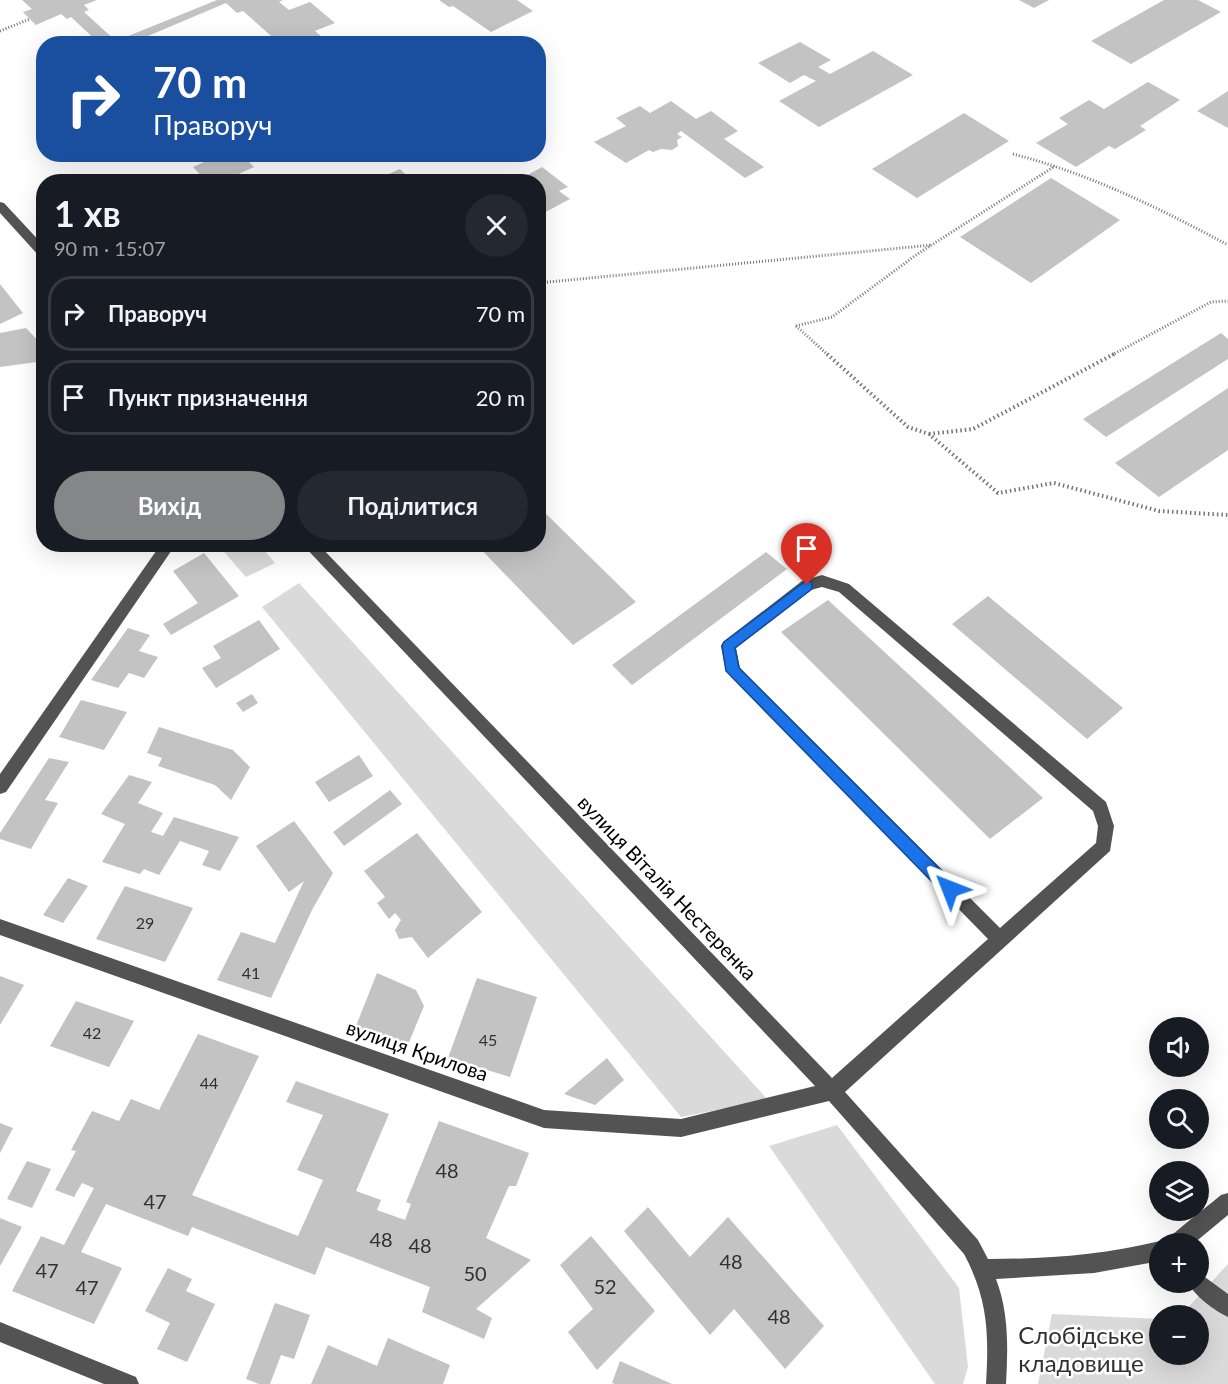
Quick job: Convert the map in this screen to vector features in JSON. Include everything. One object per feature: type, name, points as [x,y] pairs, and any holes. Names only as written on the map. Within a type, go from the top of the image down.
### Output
[{"type":"street","points":[[0,206],[36,245]]},
{"type":"street","points":[[0,787],[163,552]]},
{"type":"street","name":"вулиця Віталія Нестеренка","points":[[317,552],[832,1091],[971,1247],[984,1269],[997,1305],[999,1343],[996,1384]]},
{"type":"street","points":[[832,1091],[1000,940],[1104,846],[1106,826],[1100,807],[844,588],[822,581],[807,585],[728,646],[733,671],[1000,940]]},
{"type":"street","name":"вулиця Крилова","points":[[0,927],[544,1119],[681,1128],[832,1091]]},
{"type":"street","points":[[1193,1233],[1228,1202]]},
{"type":"street","points":[[984,1269],[1078,1266],[1120,1262],[1149,1254]]},
{"type":"street","points":[[1209,1291],[1228,1307]]},
{"type":"street","points":[[0,1332],[129,1384]]},
{"type":"path","points":[[0,31],[30,19]]},
{"type":"path","points":[[1013,154],[1055,166],[1151,203],[1228,244]]},
{"type":"path","points":[[1055,166],[932,245],[832,317],[796,326],[908,427],[929,434],[998,493],[1054,483],[1159,512],[1228,515]]},
{"type":"path","points":[[546,282],[932,245]]},
{"type":"path","points":[[929,434],[974,429],[1211,302],[1228,301]]},
{"type":"green space","points":[[224,552],[266,552],[275,563],[246,577]]},
{"type":"green space","points":[[299,583],[768,1100],[681,1117],[262,607]]},
{"type":"green space","points":[[837,1125],[959,1288],[968,1367],[963,1384],[935,1384],[769,1146]]},
{"type":"green space","name":"Слобідське кладовище","points":[[1228,1264],[1228,1384],[1038,1384],[1052,1314],[1149,1319],[1149,1365],[1209,1365],[1209,1305],[1190,1305],[1201,1293],[1209,1293],[1209,1285]]},
{"type":"building","points":[[22,0],[97,0],[84,5],[89,10],[84,12],[110,36],[91,36],[71,17],[67,19],[61,14],[36,25],[23,12],[32,9]]},
{"type":"building","points":[[217,0],[283,0],[279,2],[289,10],[310,2],[335,23],[315,31],[321,36],[271,36],[243,11],[237,13],[226,3],[148,36],[128,36]]},
{"type":"building","points":[[439,0],[517,0],[533,11],[491,32],[453,6],[449,7]]},
{"type":"building","points":[[1019,0],[1049,0],[1034,8]]},
{"type":"building","points":[[1164,0],[1198,0],[1221,12],[1131,64],[1091,41]]},
{"type":"building","points":[[800,42],[831,60],[818,67],[830,74],[873,51],[913,75],[819,127],[779,101],[816,81],[804,75],[790,83],[758,63]]},
{"type":"building","points":[[1148,82],[1180,100],[1140,126],[1146,130],[1115,149],[1109,146],[1076,167],[1036,143],[1068,124],[1059,118],[1089,100],[1104,109]]},
{"type":"building","points":[[1228,91],[1228,128],[1197,111]]},
{"type":"building","points":[[671,101],[696,119],[711,111],[738,131],[724,139],[764,167],[745,178],[681,131],[677,134],[682,137],[677,140],[678,146],[672,150],[661,149],[653,152],[649,150],[626,163],[594,142],[626,126],[616,118],[640,106],[650,113]]},
{"type":"building","points":[[964,113],[1009,141],[917,198],[872,169]]},
{"type":"building","points":[[204,162],[249,162],[254,167],[239,174],[200,174],[193,167]]},
{"type":"building","points":[[542,167],[568,187],[559,191],[570,199],[546,212],[546,174],[529,174]]},
{"type":"building","points":[[400,169],[405,174],[389,174]]},
{"type":"building","points":[[1051,178],[1120,220],[1031,283],[960,237]]},
{"type":"building","points":[[0,284],[23,313],[0,324]]},
{"type":"building","points":[[26,328],[36,339],[36,362],[0,367],[0,333]]},
{"type":"building","points":[[1221,333],[1228,339],[1228,359],[1106,437],[1083,419]]},
{"type":"building","points":[[1228,388],[1228,450],[1159,497],[1115,463]]},
{"type":"building","points":[[546,514],[636,602],[573,645],[484,552],[546,552]]},
{"type":"building","points":[[766,552],[787,569],[632,685],[612,665]]},
{"type":"building","points":[[204,553],[239,596],[171,635],[163,624],[198,603],[173,571]]},
{"type":"building","points":[[988,596],[1123,708],[1087,739],[952,624]]},
{"type":"building","points":[[828,600],[1043,798],[990,839],[781,632]]},
{"type":"building","points":[[259,620],[280,649],[216,688],[202,668],[221,658],[213,646]]},
{"type":"building","points":[[128,628],[150,635],[139,651],[158,657],[144,678],[129,673],[118,688],[91,680]]},
{"type":"building","points":[[252,694],[258,703],[243,712],[236,703]]},
{"type":"building","points":[[81,700],[127,712],[104,750],[59,737]]},
{"type":"building","points":[[159,727],[233,750],[250,767],[231,800],[215,785],[158,766],[162,758],[147,753]]},
{"type":"building","points":[[359,755],[373,776],[329,802],[315,782]]},
{"type":"building","points":[[49,758],[69,762],[45,800],[58,803],[31,849],[0,839],[0,833]]},
{"type":"building","points":[[129,775],[152,782],[138,803],[163,813],[151,832],[163,836],[174,817],[239,837],[220,871],[202,865],[209,851],[180,841],[159,875],[144,869],[140,874],[102,862],[125,824],[101,814]]},
{"type":"building","points":[[390,790],[402,804],[344,846],[333,832]]},
{"type":"building","points":[[294,821],[333,873],[312,910],[271,998],[217,980],[241,932],[275,943],[304,881],[289,892],[256,846]]},
{"type":"building","points":[[417,833],[482,912],[428,958],[412,937],[399,939],[395,930],[401,920],[395,913],[389,919],[377,903],[385,897],[364,871]]},
{"type":"building","points":[[68,878],[88,886],[63,923],[43,915]]},
{"type":"building","points":[[125,886],[193,908],[165,962],[96,939]]},
{"type":"building","points":[[377,973],[416,990],[424,1006],[407,1047],[356,1026]]},
{"type":"building","points":[[0,976],[24,985],[0,1025]]},
{"type":"building","points":[[477,978],[537,997],[510,1077],[448,1058]]},
{"type":"building","points":[[76,1001],[134,1021],[109,1067],[50,1046]]},
{"type":"building","points":[[198,1034],[259,1056],[192,1195],[298,1236],[323,1180],[297,1170],[323,1115],[286,1102],[296,1081],[389,1114],[356,1191],[381,1200],[377,1210],[405,1220],[411,1204],[406,1202],[439,1121],[529,1153],[516,1186],[509,1186],[486,1238],[531,1260],[476,1309],[492,1318],[484,1339],[422,1312],[430,1287],[326,1247],[315,1275],[192,1227],[188,1236],[106,1204],[81,1252],[122,1268],[94,1324],[12,1291],[41,1236],[64,1245],[94,1188],[82,1183],[74,1197],[55,1190],[76,1151],[71,1150],[92,1111],[119,1121],[131,1099],[159,1110]]},
{"type":"building","points":[[607,1058],[624,1080],[595,1105],[564,1094]]},
{"type":"building","points":[[0,1123],[13,1128],[0,1153]]},
{"type":"building","points":[[27,1161],[51,1169],[32,1208],[7,1199]]},
{"type":"building","points":[[648,1207],[690,1257],[728,1217],[824,1326],[785,1369],[734,1309],[710,1335],[624,1231]]},
{"type":"building","points":[[0,1218],[22,1227],[0,1266]]},
{"type":"building","points":[[591,1236],[655,1311],[597,1370],[568,1332],[593,1309],[560,1265]]},
{"type":"building","points":[[168,1268],[192,1279],[186,1291],[215,1304],[187,1362],[157,1349],[170,1323],[145,1311]]},
{"type":"building","points":[[275,1303],[310,1315],[294,1359],[281,1355],[270,1384],[259,1384],[246,1379]]},
{"type":"building","points":[[388,1338],[450,1365],[443,1384],[311,1384],[328,1345],[377,1366]]},
{"type":"building","points":[[620,1361],[672,1384],[612,1383]]},
{"type":"route","points":[[807,585],[728,646],[733,671],[950,889]]}]
